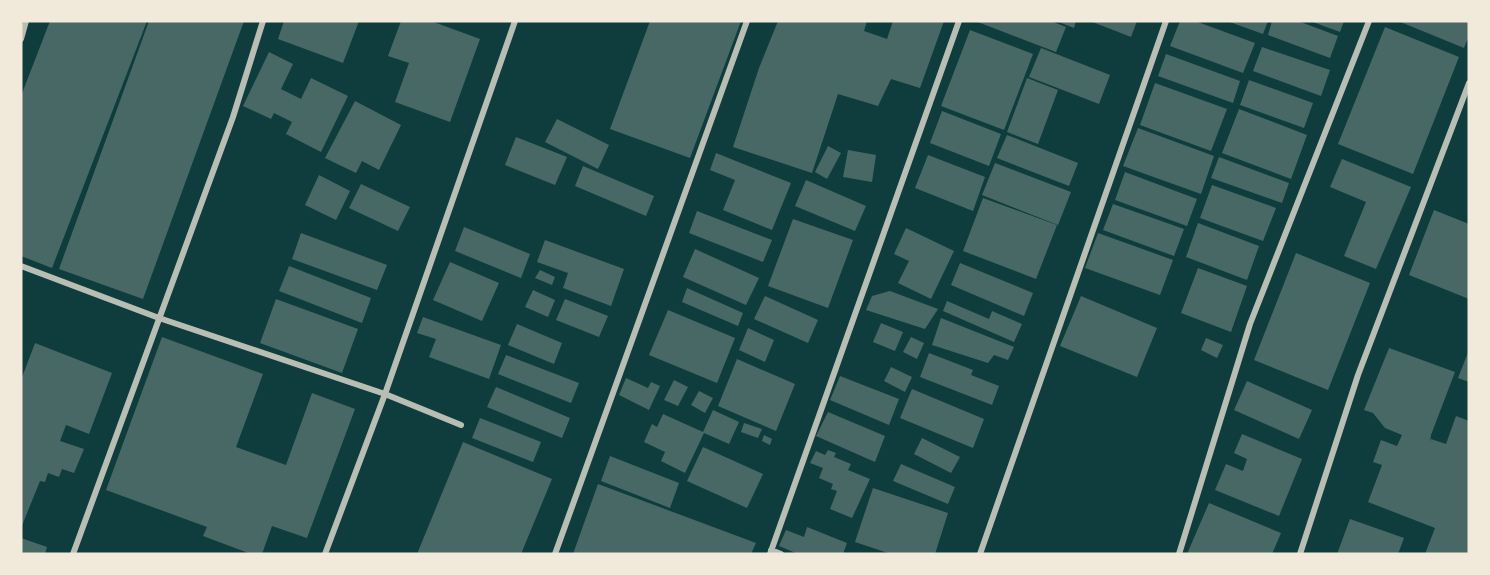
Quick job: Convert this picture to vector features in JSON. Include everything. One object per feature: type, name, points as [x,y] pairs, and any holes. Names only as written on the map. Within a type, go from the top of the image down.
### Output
[{"type":"street","points":[[21,39],[26,21]]},
{"type":"street","points":[[72,554],[233,117],[263,21]]},
{"type":"street","points":[[325,554],[384,394],[515,21]]},
{"type":"street","points":[[555,554],[747,21]]},
{"type":"street","points":[[781,554],[771,552],[959,21]]},
{"type":"street","points":[[980,554],[1166,21]]},
{"type":"street","points":[[1179,554],[1250,324],[1369,21]]},
{"type":"street","points":[[1300,554],[1358,375],[1469,83]]},
{"type":"street","points":[[21,266],[159,318],[384,394],[462,424]]},
{"type":"building","points":[[50,21],[147,21],[52,268],[21,256],[21,96]]},
{"type":"building","points":[[149,21],[244,21],[143,299],[59,269]]},
{"type":"building","points":[[284,21],[359,21],[343,63],[278,39]]},
{"type":"building","points":[[401,21],[431,21],[480,39],[450,122],[395,102],[409,63],[388,56]]},
{"type":"building","points":[[650,21],[741,21],[690,158],[610,129]]},
{"type":"building","points":[[778,21],[867,21],[864,31],[887,39],[893,21],[944,21],[920,88],[891,79],[878,106],[838,94],[812,173],[733,147],[759,68]]},
{"type":"building","points":[[975,21],[1051,21],[1066,27],[1056,52]]},
{"type":"building","points":[[1056,21],[1076,21],[1074,28]]},
{"type":"building","points":[[1090,21],[1137,21],[1131,37]]},
{"type":"building","points":[[1180,21],[1195,21],[1255,43],[1243,73],[1170,46]]},
{"type":"building","points":[[1227,21],[1268,21],[1263,34]]},
{"type":"building","points":[[1272,21],[1298,21],[1338,36],[1330,58],[1268,35]]},
{"type":"building","points":[[1310,21],[1344,21],[1340,32]]},
{"type":"building","points":[[1398,21],[1469,21],[1469,36],[1464,48]]},
{"type":"building","points":[[1385,27],[1459,57],[1413,174],[1338,144]]},
{"type":"building","points":[[970,30],[1033,54],[1004,130],[941,106]]},
{"type":"building","points":[[1262,47],[1330,70],[1321,96],[1253,71]]},
{"type":"building","points":[[1041,48],[1110,75],[1099,104],[1029,77]]},
{"type":"building","points":[[269,52],[293,64],[281,89],[301,99],[311,78],[348,96],[321,152],[286,134],[292,122],[274,113],[271,119],[243,106]]},
{"type":"building","points":[[1166,54],[1240,81],[1233,103],[1158,76]]},
{"type":"building","points":[[1027,78],[1058,90],[1038,144],[1007,132]]},
{"type":"building","points":[[1249,80],[1313,103],[1304,128],[1240,105]]},
{"type":"building","points":[[1155,83],[1227,109],[1211,151],[1140,125]]},
{"type":"building","points":[[355,101],[401,125],[379,170],[362,161],[356,173],[325,158]]},
{"type":"building","points":[[1239,109],[1307,135],[1291,179],[1222,153]]},
{"type":"building","points":[[942,111],[1001,134],[989,166],[930,143]]},
{"type":"building","points":[[557,119],[609,145],[598,169],[545,142]]},
{"type":"building","points":[[1138,128],[1214,156],[1201,194],[1123,166]]},
{"type":"building","points":[[1007,135],[1078,163],[1069,186],[997,158]]},
{"type":"building","points":[[516,137],[567,157],[555,185],[505,165]]},
{"type":"building","points":[[828,146],[841,153],[827,179],[815,172]]},
{"type":"building","points":[[848,150],[876,155],[872,182],[843,177]]},
{"type":"building","points":[[716,153],[791,183],[772,230],[723,210],[735,180],[710,170]]},
{"type":"building","points":[[928,155],[985,177],[973,211],[915,188]]},
{"type":"building","points":[[1219,157],[1289,183],[1282,203],[1211,178]]},
{"type":"building","points":[[1342,159],[1411,187],[1376,269],[1344,256],[1366,202],[1330,187]]},
{"type":"building","points":[[995,163],[1071,192],[1058,225],[982,195]]},
{"type":"building","points":[[583,166],[654,196],[646,216],[575,186]]},
{"type":"building","points":[[1125,172],[1197,199],[1187,226],[1115,200]]},
{"type":"building","points":[[319,175],[350,191],[336,220],[305,205]]},
{"type":"building","points":[[806,180],[866,206],[855,231],[795,206]]},
{"type":"building","points":[[361,184],[410,207],[398,231],[349,208]]},
{"type":"building","points":[[1212,185],[1276,208],[1263,241],[1200,218]]},
{"type":"building","points":[[983,198],[1057,225],[1036,279],[963,251]]},
{"type":"building","points":[[1113,204],[1184,229],[1174,256],[1103,230]]},
{"type":"building","points":[[1434,210],[1469,224],[1469,299],[1409,275]]},
{"type":"building","points":[[697,211],[772,240],[763,262],[689,233]]},
{"type":"building","points":[[793,219],[853,240],[828,308],[768,286]]},
{"type":"building","points":[[1198,223],[1259,246],[1247,280],[1186,257]]},
{"type":"building","points":[[464,227],[530,254],[521,278],[455,251]]},
{"type":"building","points":[[906,228],[954,251],[931,299],[898,283],[909,261],[894,254]]},
{"type":"building","points":[[301,233],[387,265],[377,290],[292,259]]},
{"type":"building","points":[[1098,233],[1173,260],[1160,295],[1085,268]]},
{"type":"building","points":[[545,240],[624,269],[611,306],[563,288],[568,273],[537,262]]},
{"type":"building","points":[[695,249],[759,278],[746,305],[683,277]]},
{"type":"building","points":[[1296,253],[1370,283],[1328,390],[1254,360]]},
{"type":"building","points":[[450,262],[499,283],[482,321],[433,300]]},
{"type":"building","points":[[960,263],[1033,293],[1024,316],[951,285]]},
{"type":"building","points":[[289,266],[371,298],[362,323],[279,291]]},
{"type":"building","points":[[1198,268],[1247,286],[1231,332],[1181,313]]},
{"type":"building","points":[[540,270],[555,277],[552,285],[535,278]]},
{"type":"building","points":[[687,288],[743,313],[738,326],[682,302]]},
{"type":"building","points":[[533,290],[555,300],[548,317],[525,307]]},
{"type":"building","points":[[890,291],[938,309],[925,329],[866,310],[872,296]]},
{"type":"building","points":[[765,296],[818,320],[808,343],[754,319]]},
{"type":"building","points":[[1081,296],[1157,328],[1137,377],[1060,346]]},
{"type":"building","points":[[276,299],[358,329],[342,373],[260,343]]},
{"type":"building","points":[[565,299],[608,316],[599,337],[556,320]]},
{"type":"building","points":[[947,301],[989,319],[992,311],[1022,324],[1014,342],[943,311]]},
{"type":"building","points":[[668,310],[735,338],[717,383],[649,355]]},
{"type":"building","points":[[423,317],[501,345],[489,379],[429,357],[436,339],[417,333]]},
{"type":"building","points":[[941,318],[1014,347],[1008,360],[994,355],[988,363],[932,345]]},
{"type":"building","points":[[881,323],[903,332],[895,351],[873,342]]},
{"type":"building","points":[[517,324],[562,343],[554,364],[508,345]]},
{"type":"building","points":[[748,328],[774,340],[765,362],[739,350]]},
{"type":"building","points":[[162,337],[263,374],[236,447],[286,465],[312,393],[355,409],[307,538],[272,526],[262,554],[251,554],[203,536],[207,527],[106,490]]},
{"type":"building","points":[[911,337],[924,343],[917,359],[903,352]]},
{"type":"building","points":[[1206,338],[1223,345],[1217,358],[1201,350]]},
{"type":"building","points":[[35,343],[112,373],[89,434],[66,425],[60,441],[84,449],[74,473],[62,469],[59,477],[48,473],[45,482],[40,481],[21,528],[21,380]]},
{"type":"building","points":[[1389,348],[1455,372],[1431,435],[1430,443],[1431,439],[1446,444],[1456,416],[1469,421],[1469,554],[1425,554],[1435,528],[1368,502],[1382,465],[1373,462],[1381,440],[1397,446],[1402,435],[1385,428],[1373,413],[1364,410]]},
{"type":"building","points":[[1469,350],[1469,382],[1458,378]]},
{"type":"building","points":[[929,353],[973,370],[971,375],[999,386],[992,405],[920,377]]},
{"type":"building","points":[[506,355],[579,383],[571,403],[498,374]]},
{"type":"building","points":[[737,359],[795,384],[776,431],[718,406]]},
{"type":"building","points":[[891,367],[912,377],[905,392],[884,381]]},
{"type":"building","points":[[840,376],[899,399],[889,425],[830,400]]},
{"type":"building","points":[[626,378],[648,388],[651,382],[660,386],[649,410],[619,395]]},
{"type":"building","points":[[674,380],[688,387],[678,406],[664,400]]},
{"type":"building","points":[[1247,381],[1312,410],[1299,439],[1234,410]]},
{"type":"building","points":[[496,387],[570,418],[562,438],[487,407]]},
{"type":"building","points":[[912,389],[984,419],[973,448],[900,418]]},
{"type":"building","points":[[699,391],[713,398],[705,413],[691,405]]},
{"type":"building","points":[[713,410],[739,422],[729,444],[704,433],[685,473],[661,461],[665,452],[644,442],[652,424],[657,427],[663,414],[703,432]]},
{"type":"building","points":[[828,412],[885,436],[875,462],[816,436]]},
{"type":"building","points":[[480,418],[541,442],[533,462],[472,438]]},
{"type":"building","points":[[744,423],[762,429],[758,438],[741,432]]},
{"type":"building","points":[[1242,434],[1302,459],[1279,516],[1215,490],[1226,464],[1243,471],[1247,459],[1234,453]]},
{"type":"building","points":[[764,435],[772,439],[770,445],[762,441]]},
{"type":"building","points":[[922,438],[960,457],[951,473],[914,454]]},
{"type":"building","points":[[463,442],[552,479],[521,554],[417,554]]},
{"type":"building","points":[[703,447],[763,474],[747,508],[687,481]]},
{"type":"building","points":[[828,450],[836,453],[834,457],[851,464],[848,470],[870,479],[852,518],[830,509],[837,491],[831,489],[833,484],[819,478],[823,468],[810,463],[816,451],[825,455]]},
{"type":"building","points":[[610,456],[679,483],[670,508],[601,481]]},
{"type":"building","points":[[901,464],[955,487],[948,504],[893,481]]},
{"type":"building","points":[[598,484],[756,543],[751,554],[573,554]]},
{"type":"building","points":[[873,488],[948,513],[935,554],[891,554],[855,542]]},
{"type":"building","points":[[1209,503],[1281,533],[1272,554],[1187,554]]},
{"type":"building","points":[[1350,519],[1404,538],[1398,554],[1337,554]]},
{"type":"building","points":[[807,527],[847,543],[843,554],[798,554],[779,546],[786,530],[804,537]]},
{"type":"building","points":[[21,538],[47,547],[45,554],[21,554]]}]
